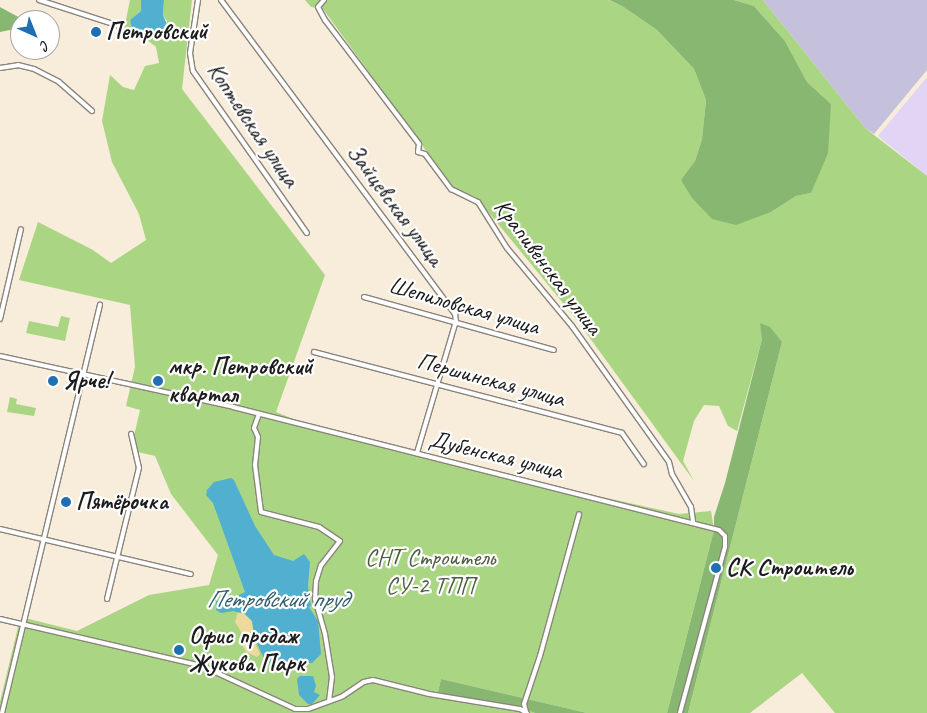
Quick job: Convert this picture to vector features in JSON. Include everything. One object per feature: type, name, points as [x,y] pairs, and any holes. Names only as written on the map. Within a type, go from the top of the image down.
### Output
[{"type":"street","points":[[40,0],[119,26]]},
{"type":"street","name":"Коптевская улица","points":[[198,0],[190,53],[193,70],[307,233]]},
{"type":"street","name":"Зайцевская улица","points":[[221,0],[452,310],[456,321]]},
{"type":"street","name":"Крапивенская улица","points":[[324,0],[318,7],[325,20],[419,144],[418,152],[425,154],[451,188],[478,202],[512,254],[572,326],[669,462],[672,474],[691,507],[693,522]]},
{"type":"street","points":[[0,68],[18,65],[34,69],[59,82],[92,111]]},
{"type":"street","points":[[0,319],[21,230]]},
{"type":"street","name":"Шепиловская улица","points":[[364,297],[456,321],[554,350]]},
{"type":"street","points":[[2,713],[100,304]]},
{"type":"street","points":[[417,453],[456,321]]},
{"type":"street","name":"Першинская улица","points":[[314,352],[348,363],[437,384],[622,434],[644,464]]},
{"type":"street","name":"Дубенская улица","points":[[0,356],[259,414],[714,528],[723,533],[725,547],[680,713]]},
{"type":"street","points":[[259,414],[254,428],[258,437],[255,465],[260,512],[319,527],[340,541],[319,570],[316,581],[316,602],[325,634],[332,677],[329,700]]},
{"type":"street","points":[[107,599],[139,468],[131,434]]},
{"type":"street","points":[[0,619],[202,666],[295,709],[308,709],[351,692],[364,682],[373,680],[429,694],[526,712],[524,704],[538,663],[579,514]]},
{"type":"street","points":[[0,529],[191,574]]},
{"type":"shaded area","points":[[763,0],[927,0],[927,70],[874,134],[865,128]]},
{"type":"shaded area","points":[[927,77],[927,176],[878,136]]},
{"type":"green space","name":"СНТ Строитель СУ-2 ТПП","points":[[130,0],[141,0],[141,11],[130,20],[139,33],[167,30],[167,21],[163,15],[164,0],[192,0],[182,89],[325,275],[276,412],[311,426],[561,488],[679,514],[711,511],[714,530],[667,713],[587,713],[441,679],[438,692],[521,707],[535,713],[0,713],[0,702],[18,627],[25,618],[77,631],[149,595],[209,585],[218,555],[171,494],[155,456],[138,452],[134,436],[140,410],[126,406],[135,367],[130,305],[19,280],[38,222],[93,250],[111,263],[146,240],[139,214],[112,162],[102,121],[110,75],[123,87],[134,90],[145,66],[159,63],[156,47],[146,39],[123,34]]},
{"type":"green space","points":[[305,0],[608,0],[622,6],[657,30],[694,69],[706,100],[702,139],[695,161],[681,181],[771,212],[796,196],[811,193],[831,104],[807,82],[785,41],[754,6],[734,0],[763,0],[865,128],[927,176],[927,713],[835,713],[802,673],[750,713],[688,713],[782,342],[762,339],[737,431],[728,426],[719,406],[704,405],[694,421],[683,461],[694,481],[576,319],[476,197],[453,188],[323,9],[311,7]]},
{"type":"green space","points":[[609,0],[734,0],[754,6],[785,41],[807,82],[831,104],[828,153],[811,193],[796,196],[771,212],[736,225],[712,219],[692,198],[681,180],[695,161],[702,139],[706,100],[694,69],[657,30],[622,6]]},
{"type":"green space","points":[[0,7],[10,12],[10,30],[0,32]]},
{"type":"green space","points":[[61,316],[70,318],[65,341],[26,333],[29,321],[58,327]]},
{"type":"green space","points":[[760,323],[770,327],[782,342],[688,713],[667,713],[714,530],[714,517],[725,483],[762,339]]},
{"type":"green space","points":[[10,397],[17,399],[16,404],[36,408],[34,416],[7,412]]},
{"type":"green space","points":[[441,679],[587,713],[535,713],[521,707],[454,696],[438,692]]},
{"type":"sand","points":[[238,612],[244,614],[252,621],[254,641],[260,654],[257,657],[246,652],[239,638],[243,635],[235,622]]},
{"type":"water","points":[[141,0],[164,0],[163,15],[169,29],[152,34],[141,31],[137,33],[135,28],[132,28],[130,20],[141,11]]},
{"type":"water","name":"Петровский пруд","points":[[231,478],[234,480],[255,526],[274,555],[293,561],[304,554],[310,562],[308,586],[311,606],[309,607],[318,621],[321,654],[312,663],[266,663],[255,639],[252,621],[245,614],[233,611],[221,613],[216,610],[216,601],[233,598],[245,592],[213,503],[206,495],[207,490],[214,482]]},
{"type":"water","points":[[300,676],[313,676],[316,686],[314,692],[320,695],[312,704],[308,704],[299,695],[297,679]]},
{"type":"place","name":"Петровский","points":[[96,32]]},
{"type":"place","name":"Ярче!","points":[[53,381]]},
{"type":"place","name":"мкр. Петровский квартал","points":[[158,381]]},
{"type":"place","name":"Пятёрочка","points":[[66,502]]},
{"type":"place","name":"СК Строитель","points":[[716,568]]},
{"type":"place","name":"Офис продаж Жукова Парк","points":[[179,650]]}]
